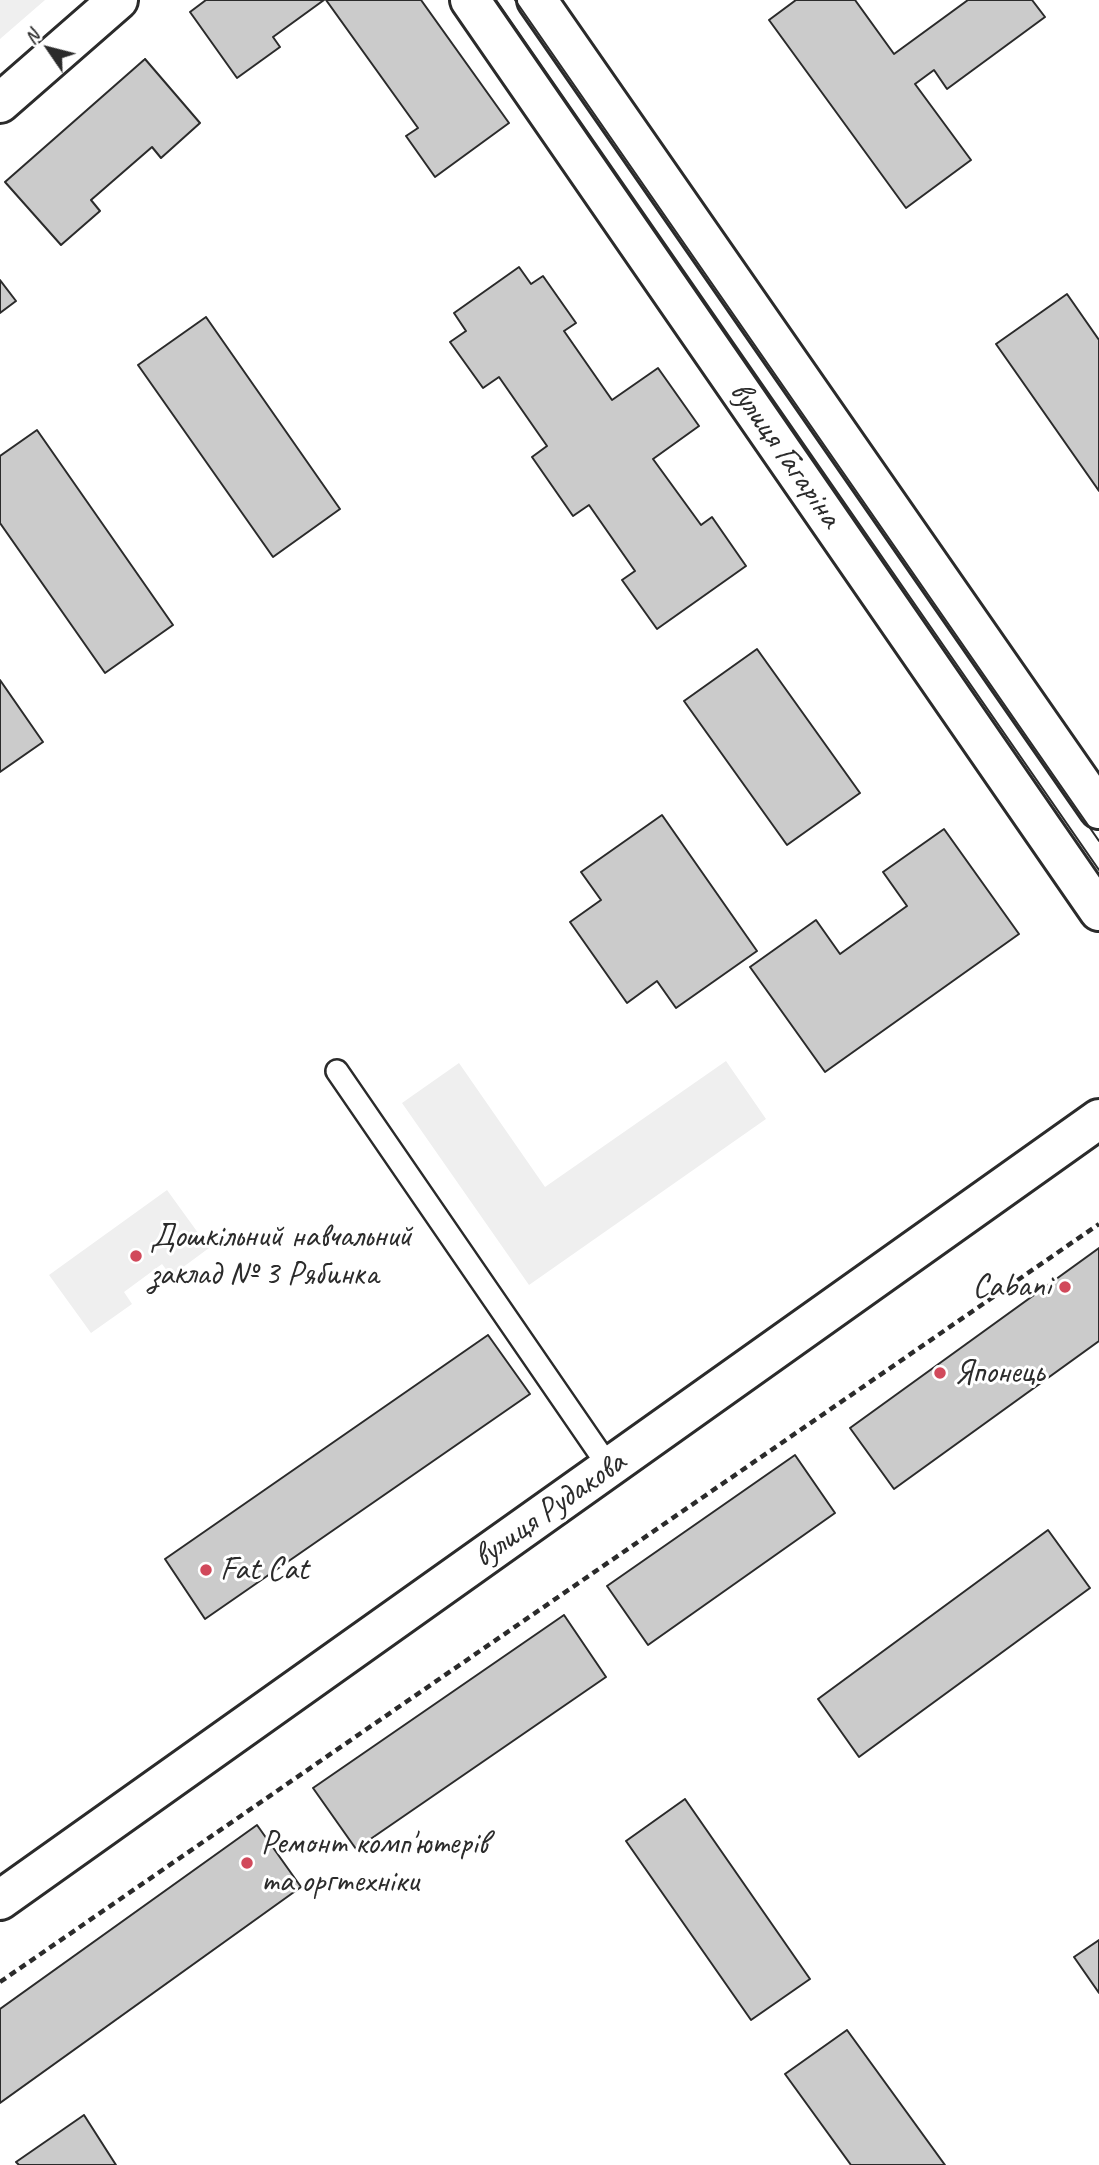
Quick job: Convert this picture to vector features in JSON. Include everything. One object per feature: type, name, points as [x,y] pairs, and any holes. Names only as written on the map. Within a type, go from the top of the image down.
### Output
[{"type":"street","points":[[0,103],[118,0]]},
{"type":"street","name":"вулиця Гагаріна","points":[[470,0],[1099,911]]},
{"type":"street","name":"вулиця Гагаріна","points":[[537,0],[1099,809]]},
{"type":"street","name":"вулиця Рудакова","points":[[0,1900],[1099,1119]]},
{"type":"lane","points":[[337,1071],[609,1467]]},
{"type":"path","points":[[0,1982],[1099,1224]]},
{"type":"shaded area","points":[[0,0],[45,0],[0,39]]},
{"type":"shaded area","points":[[726,1061],[766,1119],[529,1285],[402,1103],[459,1063],[545,1187]]},
{"type":"shaded area","name":"Дошкільний навчальний заклад № 3 Рябинка","points":[[167,1190],[209,1248],[171,1276],[162,1264],[124,1292],[132,1304],[91,1333],[49,1275]]},
{"type":"building","points":[[206,0],[324,0],[273,37],[280,47],[237,78],[190,12]]},
{"type":"building","points":[[326,0],[421,0],[509,123],[435,177],[406,136],[418,128]]},
{"type":"building","points":[[796,0],[855,0],[894,54],[968,0],[1032,0],[1045,17],[947,89],[934,70],[915,84],[971,160],[906,208],[769,20]]},
{"type":"building","points":[[145,59],[200,123],[161,158],[152,147],[91,200],[100,211],[61,245],[5,182]]},
{"type":"building","points":[[519,267],[531,284],[543,276],[576,323],[564,331],[612,400],[658,368],[699,426],[653,459],[701,525],[712,517],[746,566],[657,629],[622,580],[635,571],[589,505],[573,516],[532,457],[547,446],[499,377],[483,388],[450,342],[466,331],[454,313]]},
{"type":"building","points":[[0,280],[16,301],[0,313]]},
{"type":"building","points":[[1067,294],[1099,340],[1099,491],[996,344]]},
{"type":"building","points":[[206,317],[340,509],[273,557],[138,365]]},
{"type":"building","points":[[37,430],[173,625],[105,673],[0,523],[0,456]]},
{"type":"building","points":[[757,649],[860,793],[787,845],[684,701]]},
{"type":"building","points":[[0,680],[43,742],[0,772]]},
{"type":"building","points":[[662,815],[757,951],[676,1008],[657,981],[627,1003],[570,922],[601,900],[581,872]]},
{"type":"building","points":[[944,829],[1019,934],[825,1072],[750,967],[816,920],[840,954],[907,906],[883,872]]},
{"type":"building","points":[[1099,1248],[1099,1341],[894,1489],[850,1428]]},
{"type":"building","points":[[488,1335],[530,1394],[205,1619],[165,1559]]},
{"type":"building","points":[[795,1455],[835,1513],[648,1645],[607,1586]]},
{"type":"building","points":[[1048,1530],[1090,1588],[859,1757],[818,1699]]},
{"type":"building","points":[[564,1615],[606,1677],[356,1849],[313,1788]]},
{"type":"building","points":[[685,1799],[810,1979],[751,2020],[626,1841]]},
{"type":"building","points":[[257,1825],[301,1887],[0,2103],[0,2009]]},
{"type":"building","points":[[1099,1940],[1099,1993],[1074,1957]]},
{"type":"building","points":[[847,2030],[945,2165],[851,2165],[785,2074]]},
{"type":"building","points":[[84,2115],[116,2165],[19,2165],[16,2162]]},
{"type":"tram line","points":[[496,0],[1099,870]]},
{"type":"tram line","points":[[515,0],[1099,841]]},
{"type":"place","name":"Дошкільний навчальний заклад № 3 Рябинка","points":[[136,1256]]},
{"type":"place","name":"Cabani","points":[[1065,1287]]},
{"type":"place","name":"Японець","points":[[940,1373]]},
{"type":"place","name":"Fat Cat","points":[[206,1570]]},
{"type":"place","name":"Ремонт комп'ютерів та оргтехніки","points":[[247,1863]]}]
